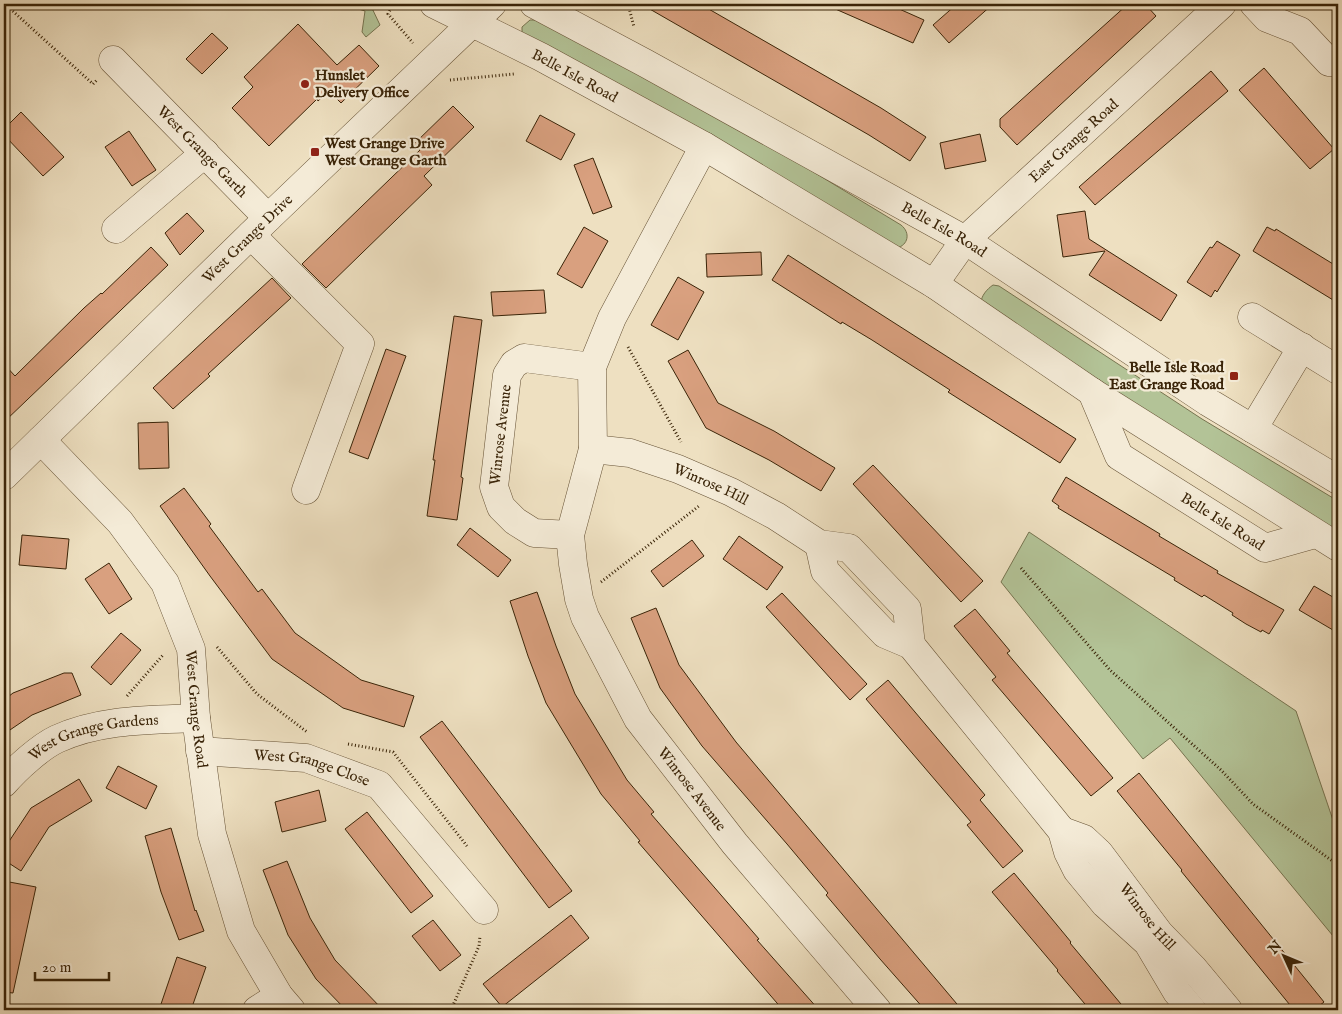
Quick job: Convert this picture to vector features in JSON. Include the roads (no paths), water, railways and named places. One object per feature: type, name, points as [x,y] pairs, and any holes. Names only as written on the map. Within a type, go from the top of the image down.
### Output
[{"type":"street","name":"Belle Isle Road","points":[[434,4],[541,57],[704,146],[934,284],[1092,392],[1327,541]]},
{"type":"street","name":"West Grange Drive","points":[[4,476],[492,4]]},
{"type":"street","name":"Belle Isle Road","points":[[534,4],[645,63],[965,240],[1208,402],[1338,480]]},
{"type":"street","name":"East Grange Road","points":[[934,284],[965,240],[1222,4]]},
{"type":"street","points":[[1254,4],[1267,18],[1300,32],[1329,62],[1338,63]]},
{"type":"street","name":"West Grange Garth","points":[[114,61],[145,76],[260,227],[360,344],[306,490]]},
{"type":"street","name":"Winrose Avenue","points":[[704,146],[612,318],[592,367],[593,449],[570,535],[579,599],[586,617],[638,719],[735,844],[877,1010]]},
{"type":"street","points":[[116,229],[205,154]]},
{"type":"street","points":[[1252,317],[1338,370]]},
{"type":"street","points":[[1253,429],[1302,347]]},
{"type":"street","name":"Winrose Avenue","points":[[570,535],[534,533],[515,521],[501,507],[494,488],[507,374],[514,364],[524,358],[592,367]]},
{"type":"street","name":"Belle Isle Road","points":[[1092,392],[1119,456],[1265,548],[1327,541]]},
{"type":"street","name":"West Grange Road","points":[[41,440],[120,522],[165,583],[191,649],[196,718],[212,834],[241,931],[276,1005]]},
{"type":"street","name":"Winrose Hill","points":[[593,449],[630,453],[678,469],[722,488],[776,516],[819,544],[825,571],[885,634],[911,645],[1062,831],[1068,852],[1077,870],[1105,904],[1193,968],[1228,1010]]},
{"type":"street","name":"West Grange Gardens","points":[[4,783],[16,769],[56,740],[93,727],[135,720],[196,718]]},
{"type":"street","name":"West Grange Close","points":[[200,751],[306,758],[379,785],[484,910]]},
{"type":"street","name":"Winrose Hill","points":[[1153,938],[1178,992],[1192,1010]]},
{"type":"place","name":"Hunslet Delivery Office","points":[[305,84]]},
{"type":"place","name":"West Grange Drive West Grange Garth","points":[[315,152]]},
{"type":"place","name":"Belle Isle Road East Grange Road","points":[[1234,376]]}]
